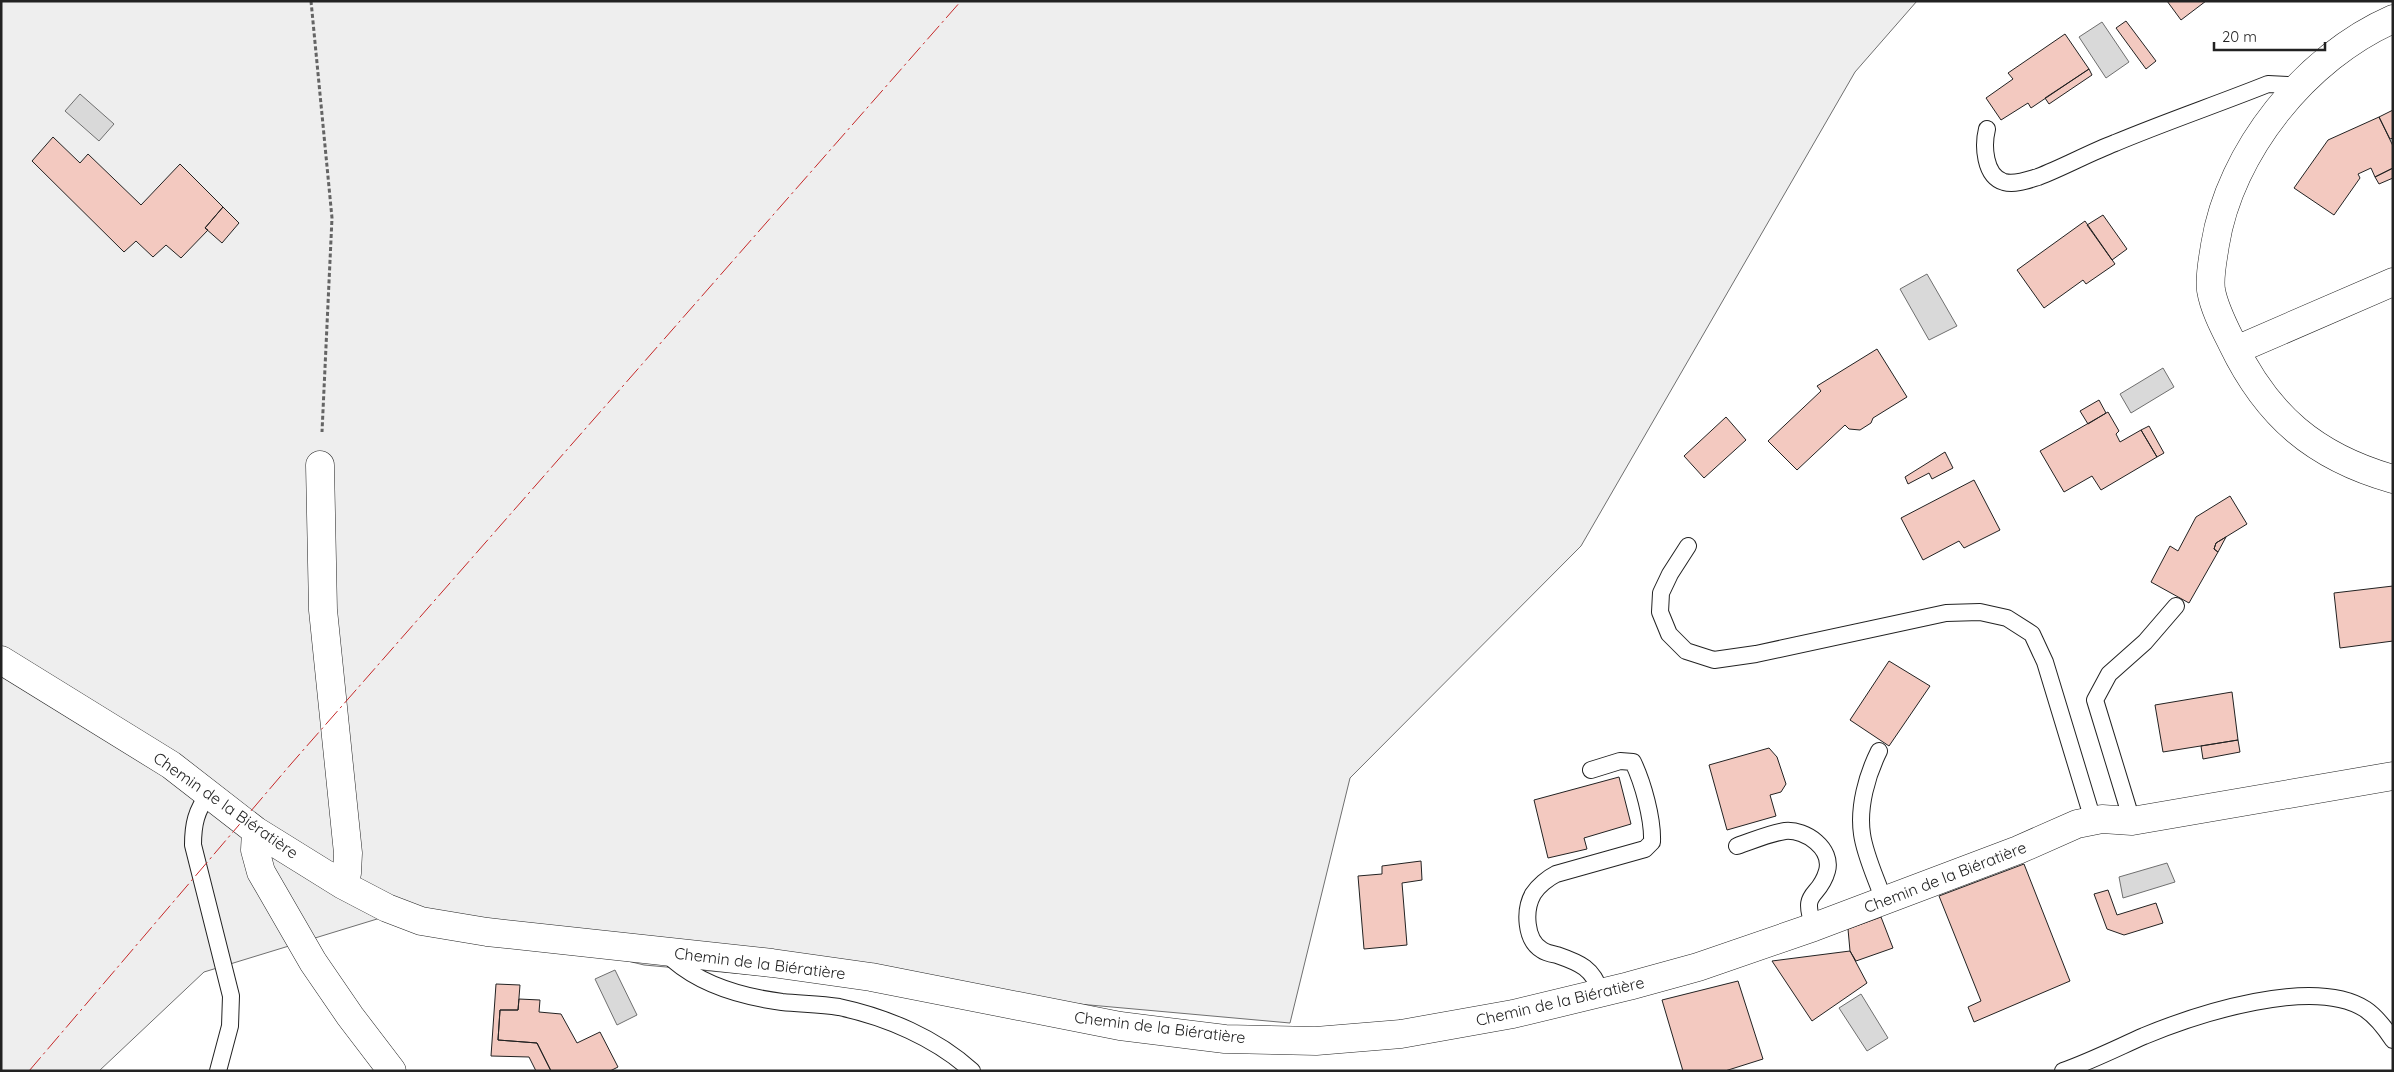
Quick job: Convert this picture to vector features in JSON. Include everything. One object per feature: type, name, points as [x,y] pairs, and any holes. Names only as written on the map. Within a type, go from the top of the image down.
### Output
[{"type":"street","points":[[2393,19],[2341,50],[2295,91],[2276,112],[2254,144],[2231,186],[2218,227],[2211,290],[2222,322],[2236,350],[2261,393],[2290,426],[2330,455],[2361,470],[2393,480]]},
{"type":"street","points":[[2236,350],[2393,282]]},
{"type":"street","points":[[320,465],[322,610],[348,853],[347,873],[343,885]]},
{"type":"street","name":"Chemin de la Biératière","points":[[1,660],[171,765],[256,831],[343,885],[387,908],[421,921],[487,932],[674,952],[871,977],[1120,1026],[1225,1039],[1316,1041],[1401,1034],[1513,1014],[1698,967],[1884,901],[2018,850],[2077,824],[2102,819],[2132,821],[2393,776]]},
{"type":"street","points":[[256,831],[255,850],[261,872],[313,962],[350,1016],[392,1071]]},
{"type":"lane","points":[[1987,129],[1984,149],[1990,165],[1996,176],[2004,182],[2016,183],[2038,177],[2115,142],[2268,84],[2288,85],[2295,91]]},
{"type":"lane","points":[[1688,546],[1664,586],[1660,612],[1669,634],[1686,651],[1714,660],[1756,654],[1946,614],[1980,612],[2007,618],[2032,634],[2045,662],[2093,820]]},
{"type":"lane","points":[[2132,821],[2095,700],[2108,674],[2144,642],[2176,606]]},
{"type":"lane","points":[[1879,751],[1870,767],[1861,822],[1862,836],[1884,901]]},
{"type":"lane","points":[[1591,770],[1620,760],[1634,762],[1639,774],[1652,832],[1652,842],[1645,849],[1556,874],[1548,879],[1533,893],[1528,909],[1527,924],[1533,940],[1541,950],[1568,959],[1588,969],[1597,980],[1600,993]]},
{"type":"lane","points":[[209,794],[197,814],[193,828],[193,845],[231,996],[230,1026],[218,1071]]},
{"type":"lane","points":[[1737,846],[1787,831],[1805,835],[1821,845],[1827,858],[1828,870],[1823,881],[1809,899],[1807,907],[1814,927]]},
{"type":"lane","points":[[674,952],[673,960],[689,974],[717,986],[752,997],[839,1007],[871,1016],[932,1042],[972,1071]]},
{"type":"lane","points":[[2063,1071],[2100,1058],[2144,1036],[2204,1015],[2253,1002],[2294,996],[2323,996],[2348,1002],[2365,1009],[2383,1024],[2393,1040]]},
{"type":"path","points":[[311,1],[332,218],[320,465]]},
{"type":"shaded area","points":[[1,1],[1917,1],[1855,72],[1581,546],[1350,778],[1290,1023],[644,965],[413,908],[204,972],[99,1071],[1,1071]]},
{"type":"shaded area","points":[[2102,22],[2129,62],[2106,78],[2079,37]]},
{"type":"shaded area","points":[[80,94],[114,124],[99,141],[65,111]]},
{"type":"shaded area","points":[[1927,274],[1957,326],[1929,340],[1900,289]]},
{"type":"shaded area","points":[[2163,368],[2174,387],[2131,413],[2120,394]]},
{"type":"shaded area","points":[[2167,863],[2175,882],[2123,898],[2119,877]]},
{"type":"shaded area","points":[[615,970],[637,1015],[617,1025],[595,979]]},
{"type":"shaded area","points":[[1861,994],[1888,1038],[1867,1051],[1839,1008]]},
{"type":"building","points":[[2167,1],[2206,1],[2181,20]]},
{"type":"building","points":[[2126,21],[2156,61],[2146,69],[2116,28]]},
{"type":"building","points":[[2065,34],[2089,69],[2031,108],[2028,103],[2001,120],[1986,98],[2013,79],[2008,73]]},
{"type":"building","points":[[2089,69],[2092,75],[2049,104],[2045,98]]},
{"type":"building","points":[[2393,110],[2393,138],[2390,139],[2379,117]]},
{"type":"building","points":[[2379,117],[2393,146],[2393,168],[2375,177],[2371,168],[2358,174],[2360,178],[2334,215],[2294,188],[2328,140]]},
{"type":"building","points":[[53,137],[80,163],[88,154],[141,205],[180,164],[223,207],[205,228],[208,230],[181,258],[166,245],[153,257],[136,241],[124,252],[32,161]]},
{"type":"building","points":[[2393,168],[2393,178],[2379,184],[2375,177]]},
{"type":"building","points":[[223,207],[239,223],[222,243],[205,228]]},
{"type":"building","points":[[2103,215],[2127,249],[2112,260],[2087,225]]},
{"type":"building","points":[[2085,221],[2115,264],[2086,284],[2083,280],[2044,308],[2017,270]]},
{"type":"building","points":[[1877,349],[1907,397],[1873,418],[1871,423],[1860,430],[1849,429],[1845,425],[1797,470],[1768,441],[1821,391],[1817,386]]},
{"type":"building","points":[[2099,400],[2106,413],[2088,424],[2080,411]]},
{"type":"building","points":[[2108,412],[2119,431],[2116,434],[2120,442],[2141,430],[2157,457],[2101,490],[2092,476],[2064,492],[2040,451]]},
{"type":"building","points":[[1726,417],[1746,440],[1704,478],[1684,456]]},
{"type":"building","points":[[2149,426],[2164,453],[2157,457],[2141,430]]},
{"type":"building","points":[[1945,452],[1953,468],[1932,479],[1929,473],[1908,484],[1905,477]]},
{"type":"building","points":[[1974,480],[2000,530],[1964,548],[1959,541],[1923,560],[1901,518]]},
{"type":"building","points":[[2230,496],[2247,524],[2216,543],[2214,549],[2218,552],[2189,603],[2151,582],[2170,546],[2178,551],[2196,517]]},
{"type":"building","points":[[2226,537],[2218,552],[2214,549],[2216,543]]},
{"type":"building","points":[[2393,586],[2393,641],[2340,648],[2334,593]]},
{"type":"building","points":[[1889,661],[1930,686],[1889,746],[1850,720]]},
{"type":"building","points":[[2232,692],[2238,740],[2163,752],[2155,705]]},
{"type":"building","points":[[2238,740],[2240,752],[2203,759],[2201,746]]},
{"type":"building","points":[[1769,748],[1777,757],[1786,784],[1781,792],[1770,795],[1776,816],[1727,830],[1709,765]]},
{"type":"building","points":[[1619,777],[1631,824],[1584,838],[1587,849],[1548,858],[1534,800]]},
{"type":"building","points":[[1421,861],[1422,880],[1402,883],[1407,945],[1364,949],[1358,876],[1382,874],[1382,866]]},
{"type":"building","points":[[2024,864],[2070,981],[1974,1022],[1968,1007],[1981,1001],[1939,896]]},
{"type":"building","points":[[2108,890],[2117,915],[2156,903],[2163,923],[2124,935],[2107,929],[2094,894]]},
{"type":"building","points":[[1881,917],[1893,948],[1856,961],[1850,951],[1848,929]]},
{"type":"building","points":[[1850,951],[1867,983],[1812,1021],[1772,961]]},
{"type":"building","points":[[1738,981],[1763,1059],[1725,1071],[1683,1071],[1662,1000]]},
{"type":"building","points":[[496,984],[520,985],[518,1010],[500,1010],[498,1040],[537,1043],[551,1071],[536,1071],[529,1057],[491,1056]]},
{"type":"building","points":[[519,999],[540,1000],[539,1012],[561,1014],[577,1043],[600,1032],[618,1067],[610,1071],[551,1071],[537,1043],[498,1040],[500,1010],[518,1010]]},
{"type":"power","points":[[29,1071],[291,764],[961,1]]}]
